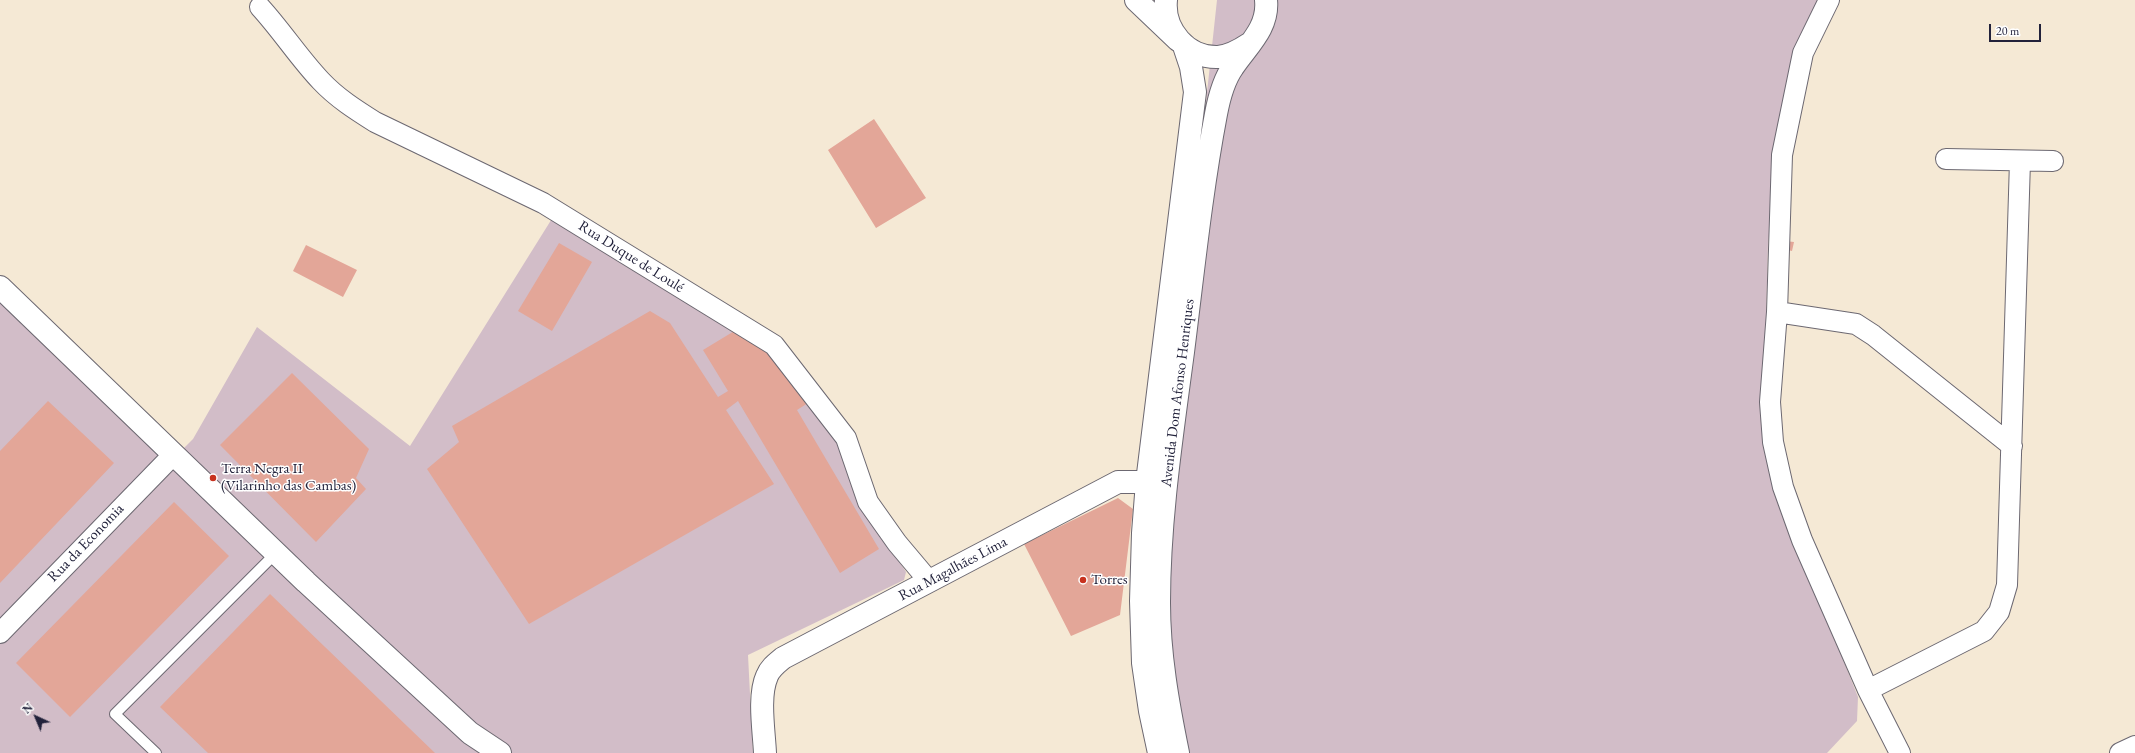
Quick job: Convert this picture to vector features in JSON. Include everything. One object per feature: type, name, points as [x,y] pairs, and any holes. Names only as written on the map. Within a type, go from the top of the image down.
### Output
[{"type":"main road","points":[[1136,0],[1181,43]]},
{"type":"main road","name":"Avenida Dom Afonso Henriques","points":[[1159,753],[1150,711],[1143,663],[1140,601],[1147,482],[1195,92],[1191,67],[1181,43],[1167,19],[1166,0]]},
{"type":"main road","name":"Avenida Dom Afonso Henriques","points":[[1178,753],[1168,707],[1163,669],[1159,604],[1166,482],[1205,172],[1218,104],[1232,69],[1262,28],[1268,3]]},
{"type":"main road","name":"Avenida Dom Afonso Henriques","points":[[1181,43],[1200,54],[1218,57],[1235,53],[1250,43]]},
{"type":"main road","points":[[0,287],[276,553],[470,733],[500,753]]},
{"type":"main road","name":"Rua Magalhães Lima","points":[[765,753],[763,692],[767,676],[773,666],[783,658],[1118,482],[1147,482]]},
{"type":"street","points":[[1829,0],[1803,53],[1782,155],[1777,312],[1770,402],[1773,442],[1783,487],[1802,540],[1868,690],[1900,753]]},
{"type":"street","name":"Rua Duque de Loulé","points":[[260,7],[322,82],[339,98],[362,114],[375,122],[543,203],[774,345],[846,438],[868,502],[897,543],[929,581]]},
{"type":"street","points":[[1946,160],[2053,161]]},
{"type":"street","points":[[1868,690],[1984,631],[1999,612],[2008,585],[2020,161]]},
{"type":"street","points":[[1777,312],[1856,324],[1873,335],[2012,446]]},
{"type":"street","name":"Rua da Economia","points":[[0,633],[174,454]]},
{"type":"street","points":[[2120,753],[2135,746]]},
{"type":"lane","points":[[156,753],[116,714],[276,553]]},
{"type":"shaded area","points":[[1217,0],[1819,0],[1781,139],[1768,244],[1765,357],[1806,566],[1858,697],[1857,721],[1827,753],[1169,753],[1150,620]]},
{"type":"shaded area","points":[[553,217],[767,346],[841,442],[876,526],[906,572],[904,580],[748,655],[753,753],[0,753],[0,300],[168,464],[193,439],[257,327],[410,446]]},
{"type":"building","points":[[874,119],[926,198],[876,228],[828,150]]},
{"type":"building","points":[[1785,241],[1794,242],[1792,251],[1784,249]]},
{"type":"building","points":[[559,243],[592,262],[552,331],[518,311]]},
{"type":"building","points":[[306,245],[357,270],[343,297],[293,271]]},
{"type":"building","points":[[650,311],[670,323],[718,397],[728,391],[703,350],[736,330],[773,355],[808,403],[797,410],[879,549],[840,573],[738,401],[726,410],[774,484],[529,624],[427,469],[459,442],[452,426]]},
{"type":"building","points":[[292,373],[369,449],[356,478],[366,489],[316,542],[220,445]]},
{"type":"building","points":[[48,401],[114,463],[0,583],[0,451]]},
{"type":"building","name":"Torres","points":[[1118,498],[1133,509],[1120,615],[1071,636],[1024,544]]},
{"type":"building","points":[[174,502],[229,556],[70,717],[16,663]]},
{"type":"building","points":[[270,594],[435,753],[208,753],[160,707]]},
{"type":"place","name":"Terra Negra II (Vilarinho das Cambas)","points":[[213,478]]},
{"type":"place","name":"Torres","points":[[1083,580]]}]
